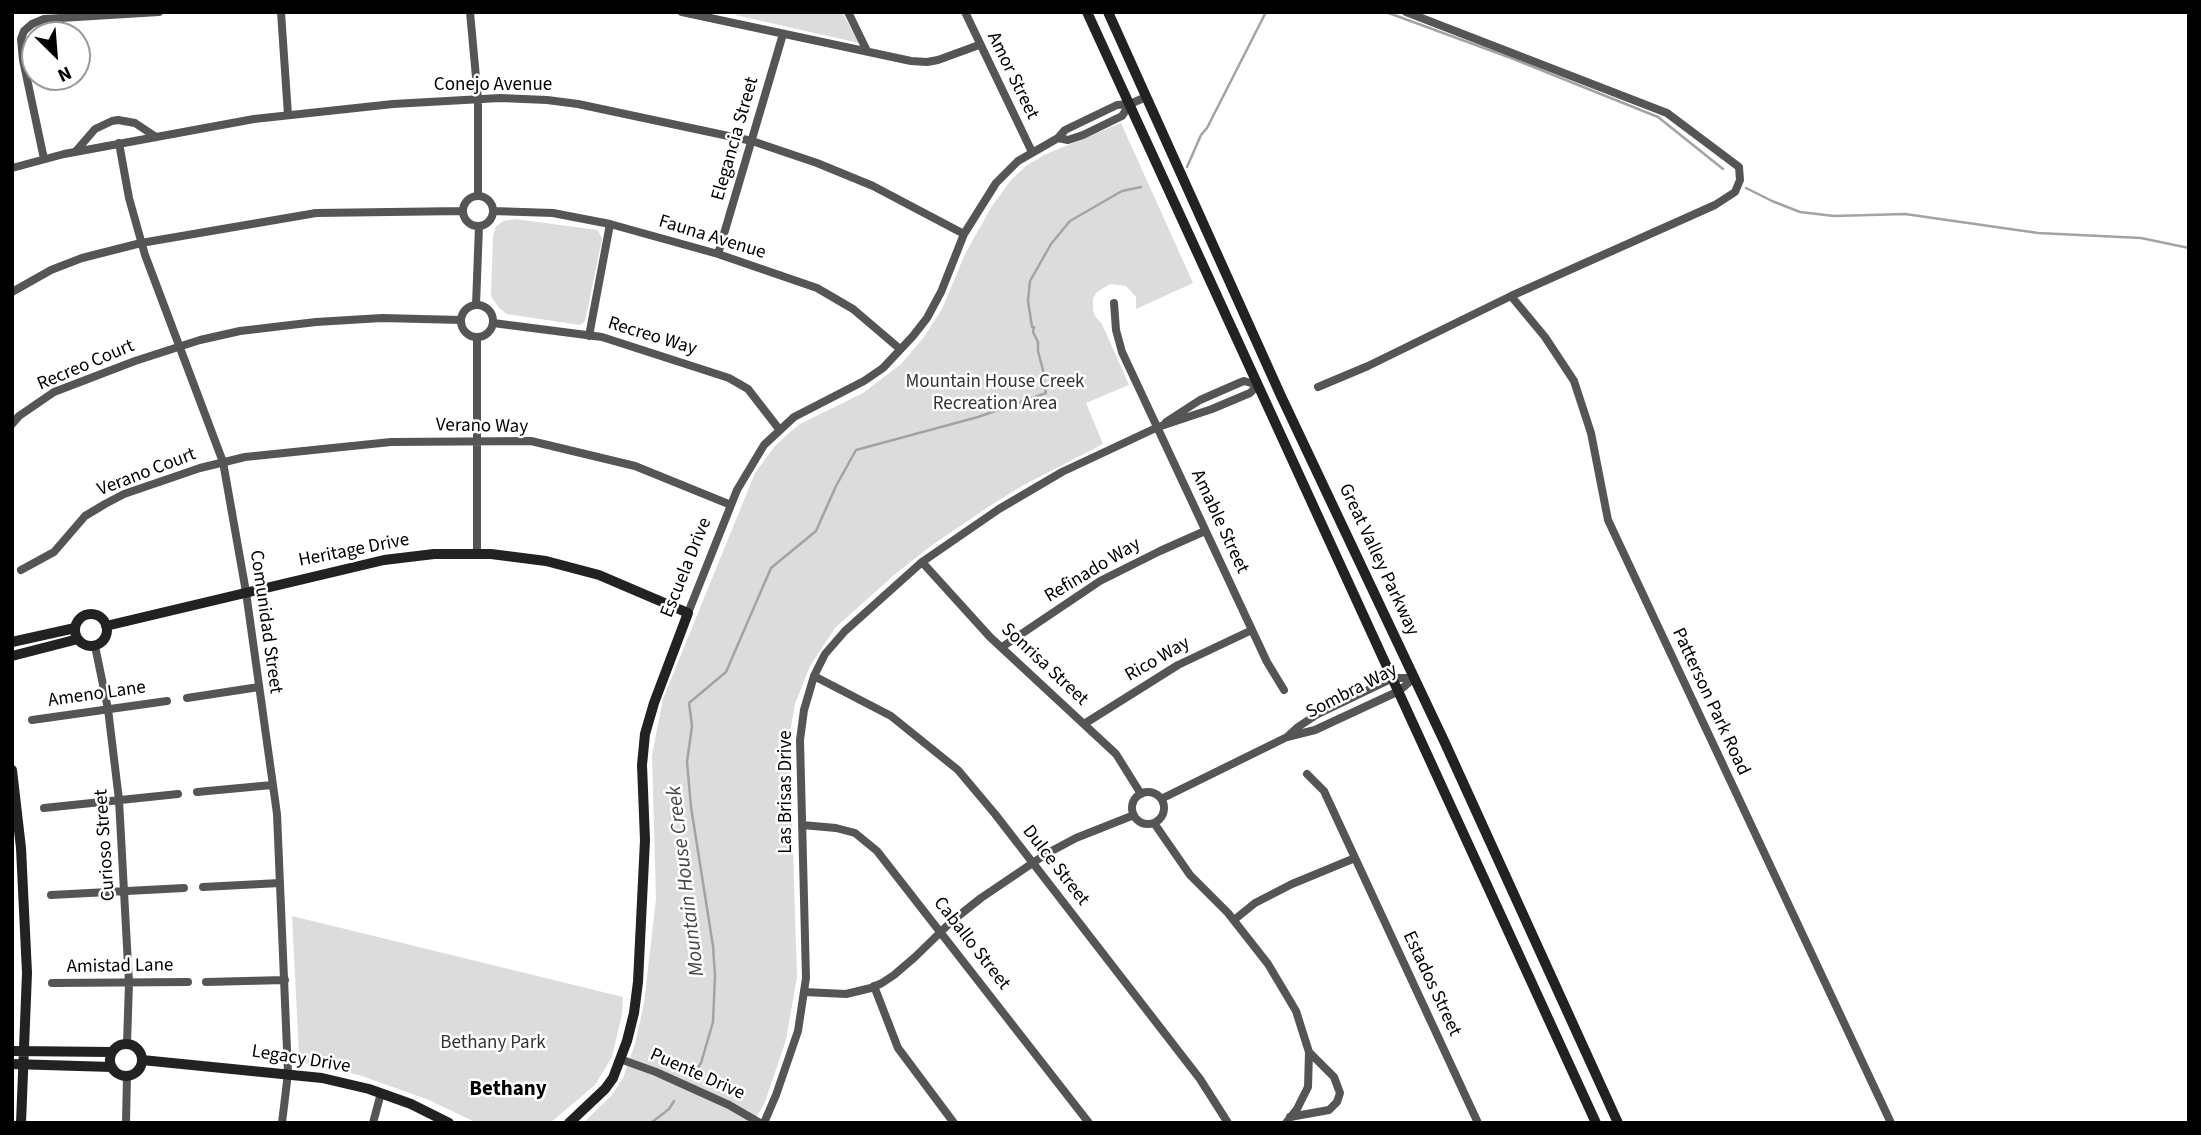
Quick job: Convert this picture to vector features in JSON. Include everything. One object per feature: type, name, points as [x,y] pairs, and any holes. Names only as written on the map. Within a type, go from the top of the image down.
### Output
[{"type":"main road","name":"Great Valley Parkway","points":[[1087,12],[1596,1123]]},
{"type":"main road","name":"Great Valley Parkway","points":[[1108,12],[1281,396],[1618,1123]]},
{"type":"main road","points":[[1258,385],[1265,386],[1281,396]]},
{"type":"main road","name":"Heritage Drive","points":[[76,634],[79,619],[89,615],[100,617],[106,626],[384,560],[434,554],[477,554],[546,561],[599,575],[688,613]]},
{"type":"main road","name":"Escuela Drive","points":[[569,1123],[613,1078],[634,1013],[645,840],[642,765],[645,734],[688,613]]},
{"type":"main road","points":[[76,634],[84,645],[95,646],[106,636],[106,626]]},
{"type":"main road","name":"Heritage Drive","points":[[12,642],[76,634]]},
{"type":"main road","name":"Heritage Drive","points":[[12,656],[76,634]]},
{"type":"main road","points":[[12,770],[21,848],[26,929],[25,1063],[21,1123]]},
{"type":"main road","points":[[127,1044],[139,1051],[142,1060],[139,1069],[127,1076],[118,1073],[110,1062],[112,1052],[118,1046],[127,1044]]},
{"type":"main road","points":[[12,1051],[112,1052]]},
{"type":"main road","name":"Legacy Drive","points":[[142,1060],[322,1078],[381,1093],[449,1123]]},
{"type":"main road","points":[[12,1064],[112,1067]]},
{"type":"street","points":[[44,159],[23,60],[21,39],[24,31],[44,19],[159,12]]},
{"type":"street","points":[[281,12],[288,115]]},
{"type":"street","points":[[682,12],[911,61],[927,62],[979,45]]},
{"type":"street","points":[[711,19],[723,12]]},
{"type":"street","points":[[848,12],[867,51]]},
{"type":"street","name":"Amor Street","points":[[965,12],[1032,152]]},
{"type":"street","points":[[1318,387],[1368,366],[1511,296],[1715,205],[1735,192],[1740,180],[1739,167],[1667,113],[1406,12]]},
{"type":"street","points":[[469,15],[478,99],[478,195]]},
{"type":"street","name":"Elegancia Street","points":[[718,254],[783,34]]},
{"type":"street","name":"Escuela Drive","points":[[688,613],[731,505],[749,467],[764,445],[794,417],[864,381],[883,368],[901,349],[927,318],[941,292],[964,234],[996,183],[1018,161],[1058,138],[1065,130],[1117,105],[1130,104],[1146,96]]},
{"type":"street","name":"Conejo Avenue","points":[[12,168],[76,151],[254,119],[393,104],[478,99],[547,100],[578,104],[752,141],[873,186],[964,234]]},
{"type":"street","name":"Escuela Drive","points":[[1058,138],[1068,140],[1096,129],[1122,116],[1130,104]]},
{"type":"street","points":[[76,151],[95,129],[118,120],[135,123],[156,137]]},
{"type":"street","name":"Comunidad Street","points":[[119,144],[141,243],[223,462],[246,592],[277,814],[288,1073],[282,1123]]},
{"type":"street","points":[[478,195],[491,202],[493,211],[490,220],[478,226],[466,220],[463,211],[469,198],[478,195]]},
{"type":"street","points":[[12,292],[51,270],[82,258],[141,243],[316,213],[463,211]]},
{"type":"street","name":"Fauna Avenue","points":[[493,211],[553,214],[610,224],[718,254],[817,288],[853,309],[901,349]]},
{"type":"street","points":[[589,336],[610,224]]},
{"type":"street","points":[[476,305],[478,226]]},
{"type":"street","name":"Patterson Park Road","points":[[1511,296],[1545,337],[1574,381],[1591,433],[1608,520],[1891,1123]]},
{"type":"street","name":"Amable Street","points":[[1114,303],[1116,330],[1122,352],[1267,662],[1283,690]]},
{"type":"street","points":[[476,305],[487,309],[493,323],[486,334],[477,337],[467,333],[461,325],[464,311],[476,305]]},
{"type":"street","points":[[177,345],[240,331],[316,322],[382,318],[461,320]]},
{"type":"street","name":"Recreo Way","points":[[493,323],[602,337],[729,378],[748,389],[779,429]]},
{"type":"street","points":[[477,337],[477,554]]},
{"type":"street","name":"Recreo Court","points":[[12,424],[19,416],[54,392],[177,345]]},
{"type":"street","name":"Las Brisas Drive","points":[[762,1123],[776,1095],[798,1031],[806,978],[800,740],[804,710],[814,676],[825,654],[845,631],[922,562],[999,509],[1062,472],[1157,427],[1200,400],[1244,381],[1258,385],[1250,393],[1212,409],[1157,427]]},
{"type":"street","name":"Verano Way","points":[[223,462],[245,457],[391,442],[531,441],[635,466],[731,505]]},
{"type":"street","name":"Verano Court","points":[[21,570],[54,552],[85,516],[105,504],[155,483],[223,462]]},
{"type":"street","name":"Refinado Way","points":[[1002,647],[1100,581],[1205,531]]},
{"type":"street","name":"Sonrisa Street","points":[[922,562],[1002,647],[1116,754],[1141,794]]},
{"type":"street","name":"Rico Way","points":[[1084,724],[1178,666],[1252,630]]},
{"type":"street","name":"Curioso Street","points":[[95,646],[108,709],[119,800],[129,983],[127,1044]]},
{"type":"street","name":"Dulce Street","points":[[814,676],[891,716],[958,770],[1200,1079],[1228,1123]]},
{"type":"street","name":"Sombra Way","points":[[1287,737],[1297,726],[1316,715],[1393,678],[1414,678]]},
{"type":"street","name":"Sombra Way","points":[[1161,799],[1287,737],[1314,730],[1399,691],[1414,678]]},
{"type":"street","points":[[187,698],[259,687]]},
{"type":"street","name":"Ameno Lane","points":[[33,720],[167,701]]},
{"type":"street","name":"Estados Street","points":[[1307,774],[1324,791],[1478,1123]]},
{"type":"street","points":[[197,792],[272,785]]},
{"type":"street","points":[[1154,793],[1161,799],[1164,805],[1163,813],[1154,822],[1141,822],[1134,815],[1133,802],[1141,794],[1154,793]]},
{"type":"street","points":[[44,808],[178,794]]},
{"type":"street","points":[[804,992],[846,994],[874,986],[894,975],[981,898],[1033,863],[1076,838],[1134,815]]},
{"type":"street","points":[[1154,822],[1190,875],[1234,920],[1268,964],[1296,1011],[1309,1052],[1308,1087],[1288,1120]]},
{"type":"street","name":"Caballo Street","points":[[802,825],[855,833],[877,851],[1089,1123]]},
{"type":"street","points":[[1234,920],[1255,903],[1292,884],[1355,858]]},
{"type":"street","points":[[203,887],[280,883]]},
{"type":"street","points":[[51,895],[184,888]]},
{"type":"street","points":[[206,982],[285,980]]},
{"type":"street","name":"Amistad Lane","points":[[52,984],[188,982]]},
{"type":"street","points":[[874,986],[898,1048],[954,1123]]},
{"type":"street","points":[[1288,1120],[1329,1110],[1339,1093],[1334,1077],[1309,1052]]},
{"type":"street","name":"Puente Drive","points":[[620,1059],[656,1072],[762,1123]]},
{"type":"street","points":[[126,1123],[127,1076]]},
{"type":"street","points":[[373,1123],[381,1093]]},
{"type":"green space","points":[[739,12],[842,12],[859,43],[735,15]]},
{"type":"green space","name":"Mountain House Creek Recreation Area","points":[[1121,123],[1193,283],[1136,309],[1136,297],[1126,286],[1110,284],[1097,292],[1093,298],[1095,316],[1102,324],[1129,385],[1086,403],[1103,444],[1022,486],[931,546],[835,628],[810,666],[795,704],[791,727],[797,977],[786,1040],[765,1102],[753,1123],[583,1123],[611,1096],[623,1078],[635,1044],[644,1003],[656,899],[652,755],[663,699],[755,473],[775,446],[800,424],[863,393],[901,364],[924,337],[942,309],[965,254],[992,206],[1011,180],[1026,166],[1044,155]]},
{"type":"green space","points":[[515,219],[598,230],[602,239],[585,321],[580,325],[507,314],[491,296],[493,236],[496,226]]},
{"type":"green space","name":"Bethany Park","points":[[292,916],[623,997],[612,1057],[595,1085],[550,1123],[477,1123],[429,1100],[359,1075],[305,1063],[299,1056]]},
{"type":"waterway","name":"Mountain House Creek","points":[[1187,167],[1266,12]]},
{"type":"waterway","points":[[1386,12],[1511,58],[1658,117],[1723,169]]},
{"type":"waterway","name":"Mountain House Creek","points":[[696,1070],[701,1063],[713,1022],[715,976],[713,946],[691,807],[687,762],[692,726],[689,703],[726,672],[771,568],[816,531],[856,450],[978,417],[1046,393],[1028,301],[1030,281],[1051,244],[1070,221],[1122,191],[1141,187]]},
{"type":"waterway","points":[[1746,188],[1800,212],[1834,216],[1905,214],[2038,233],[2141,238],[2189,248]]},
{"type":"waterway","name":"Mountain House Creek","points":[[651,1123],[669,1109],[674,1101]]},
{"type":"district","name":"Bethany","points":[[508,1090]]}]
